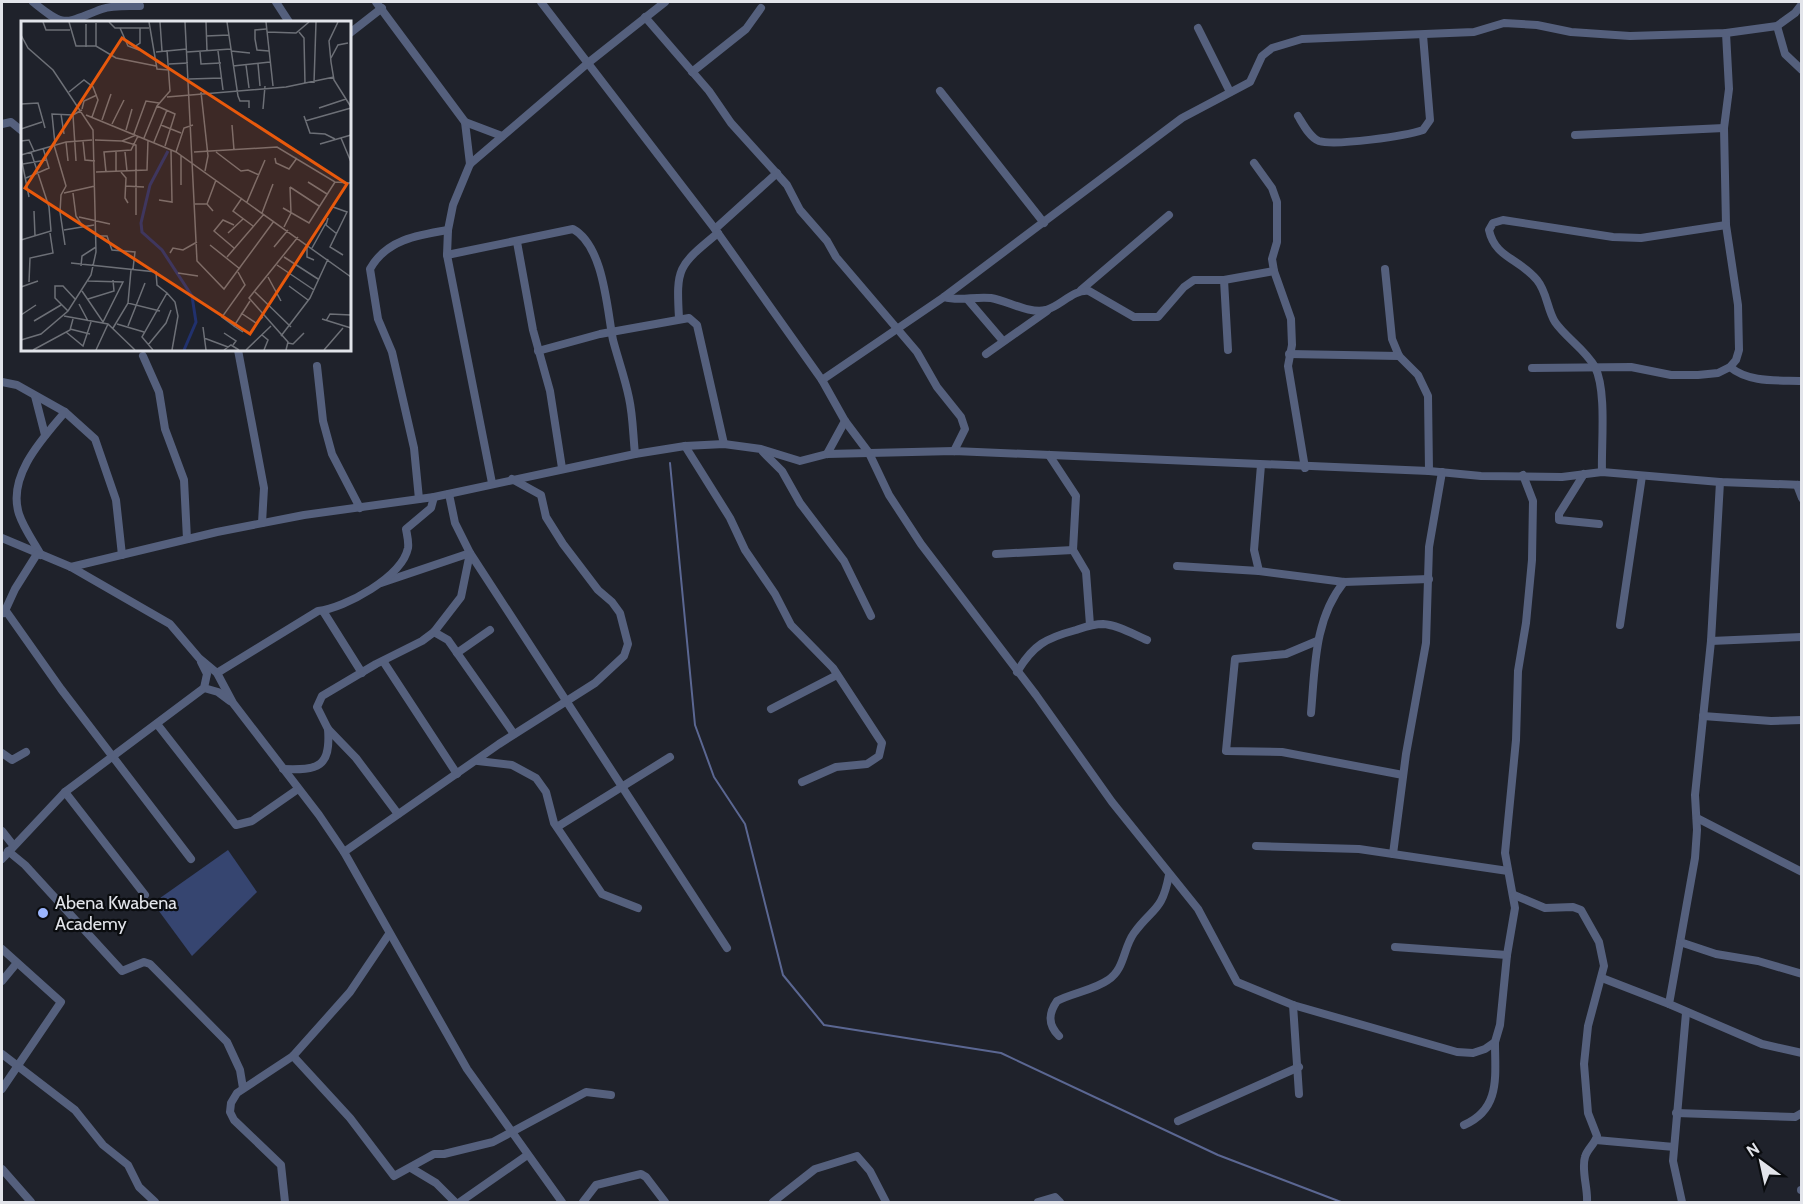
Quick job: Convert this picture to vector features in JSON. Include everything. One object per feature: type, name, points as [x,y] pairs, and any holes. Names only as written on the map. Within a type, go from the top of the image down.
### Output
[{"type":"street","points":[[33,2],[59,21]]},
{"type":"street","points":[[276,2],[288,21]]},
{"type":"street","points":[[541,2],[717,231],[822,380],[845,421],[869,453],[889,495],[921,544],[1093,777],[1198,909],[1238,982],[1293,1005],[1457,1052],[1473,1053],[1495,1042]]},
{"type":"street","points":[[492,483],[447,255],[448,230],[453,205],[470,164],[588,63],[665,2]]},
{"type":"street","points":[[822,380],[944,297],[1182,118],[1250,82],[1262,56],[1272,48],[1302,39],[1474,32],[1504,23],[1537,25],[1571,32],[1630,36],[1726,33],[1778,26],[1795,13],[1802,4]]},
{"type":"street","points":[[73,21],[104,5],[140,6]]},
{"type":"street","points":[[351,32],[379,5],[465,122],[470,164]]},
{"type":"street","points":[[692,72],[746,29],[761,8]]},
{"type":"street","points":[[645,17],[692,72],[731,123],[787,185],[808,221],[827,241],[836,258],[917,352],[937,387],[961,417],[965,429],[954,451]]},
{"type":"street","points":[[1778,26],[1785,54],[1802,70]]},
{"type":"street","points":[[1198,28],[1230,92]]},
{"type":"street","points":[[1532,368],[1631,367],[1671,375],[1698,375],[1718,373],[1730,367],[1739,350],[1738,305],[1726,225],[1724,128],[1729,89],[1726,33]]},
{"type":"street","points":[[1298,117],[1317,140],[1324,142],[1342,142],[1423,130],[1430,120],[1423,34]]},
{"type":"street","points":[[940,91],[1044,222]]},
{"type":"street","points":[[2,124],[10,122],[21,130]]},
{"type":"street","points":[[465,122],[502,136]]},
{"type":"street","points":[[1575,135],[1724,128]]},
{"type":"street","points":[[1254,163],[1272,188],[1277,202],[1274,271],[1291,319],[1292,345],[1288,366],[1305,468]]},
{"type":"street","points":[[679,318],[677,281],[680,271],[717,231],[777,173]]},
{"type":"street","points":[[986,354],[1048,310],[1081,290],[1169,216]]},
{"type":"street","points":[[1602,472],[1601,402],[1595,367],[1557,325],[1548,310],[1539,282],[1511,256],[1498,252],[1492,243],[1489,230],[1493,223],[1503,220],[1613,237],[1641,238],[1726,225]]},
{"type":"street","points":[[447,255],[573,229],[578,232],[593,254],[608,295],[612,331],[629,399],[635,454]]},
{"type":"street","points":[[419,499],[414,448],[392,352],[378,319],[370,269],[385,248],[420,235],[448,230]]},
{"type":"street","points":[[517,242],[538,351],[550,391],[562,468]]},
{"type":"street","points":[[1385,268],[1388,317],[1392,339],[1399,356],[1418,375],[1428,396],[1429,471]]},
{"type":"street","points":[[1081,290],[1089,291],[1134,316],[1158,317],[1184,287],[1194,280],[1224,280],[1274,271]]},
{"type":"street","points":[[1224,280],[1228,350]]},
{"type":"street","points":[[944,297],[954,300],[990,298],[1039,311],[1048,310]]},
{"type":"street","points":[[968,300],[1003,341]]},
{"type":"street","points":[[538,351],[612,331],[689,318],[697,326],[724,444]]},
{"type":"street","points":[[238,351],[264,488],[262,523]]},
{"type":"street","points":[[1289,354],[1399,356]]},
{"type":"street","points":[[143,356],[159,392],[165,429],[184,480],[187,539]]},
{"type":"street","points":[[317,366],[323,421],[332,454],[360,508]]},
{"type":"street","points":[[1730,367],[1739,375],[1749,378],[1802,381]]},
{"type":"street","points":[[2,382],[17,385],[65,412],[95,439],[106,465],[116,500],[122,555]]},
{"type":"street","points":[[35,396],[45,435]]},
{"type":"street","points":[[39,555],[20,517],[16,497],[26,464],[45,435],[65,412]]},
{"type":"street","points":[[827,454],[845,421]]},
{"type":"street","points":[[71,567],[262,523],[449,494],[635,454],[685,446],[724,444],[761,449],[800,460],[827,454],[954,451],[1305,468],[1429,471],[1481,476],[1562,477],[1602,472],[1720,482],[1799,485],[1802,498]]},
{"type":"street","points":[[685,446],[730,518],[745,550],[775,594],[791,624],[837,675],[882,743],[882,751],[867,764],[836,767],[802,782]]},
{"type":"street","points":[[761,449],[782,471],[800,503],[844,561],[871,616]]},
{"type":"street","points":[[1048,455],[1076,495],[1073,550],[1086,572],[1090,625]]},
{"type":"street","points":[[1259,571],[1254,550],[1261,465]]},
{"type":"street","points":[[1393,855],[1403,775],[1426,643],[1429,547],[1442,472]]},
{"type":"street","points":[[1584,474],[1559,514],[1559,520],[1599,524]]},
{"type":"street","points":[[1464,1125],[1479,1118],[1491,1101],[1495,1083],[1495,1042],[1500,1025],[1507,955],[1515,908],[1505,853],[1516,740],[1518,671],[1526,623],[1532,560],[1533,501],[1523,475]]},
{"type":"street","points":[[1620,625],[1642,476]]},
{"type":"street","points":[[344,852],[514,734],[567,701],[612,669],[624,656],[628,644],[620,613],[612,602],[598,590],[562,544],[546,517],[541,495],[512,479]]},
{"type":"street","points":[[1669,1004],[1693,868],[1695,795],[1711,641],[1720,482]]},
{"type":"street","points":[[449,494],[455,523],[470,553],[727,948]]},
{"type":"street","points":[[381,583],[405,556],[408,547],[406,530],[431,508],[434,496]]},
{"type":"street","points":[[2,538],[71,567],[170,624],[199,658],[218,673],[233,703],[344,852],[467,1069],[526,1156],[562,1203]]},
{"type":"street","points":[[996,554],[1073,550]]},
{"type":"street","points":[[218,673],[322,611],[334,609],[381,583],[470,553]]},
{"type":"street","points":[[398,814],[356,759],[328,729],[319,714],[319,701],[322,696],[434,632],[461,597],[470,553]]},
{"type":"street","points":[[39,555],[15,589],[4,612],[191,859]]},
{"type":"street","points":[[1178,566],[1259,571],[1344,582],[1429,579]]},
{"type":"street","points":[[1311,713],[1317,641],[1333,595],[1344,582]]},
{"type":"street","points":[[322,611],[362,673]]},
{"type":"street","points":[[1017,672],[1028,653],[1044,641],[1054,635],[1090,625],[1116,626],[1147,640]]},
{"type":"street","points":[[457,653],[490,630]]},
{"type":"street","points":[[434,632],[448,640],[514,734]]},
{"type":"street","points":[[1711,641],[1802,637]]},
{"type":"street","points":[[1317,641],[1286,654],[1234,659],[1226,751],[1282,752],[1403,775]]},
{"type":"street","points":[[2,859],[65,792],[204,688],[207,674],[199,658]]},
{"type":"street","points":[[383,661],[457,774]]},
{"type":"street","points":[[771,709],[837,675]]},
{"type":"street","points":[[204,688],[218,692],[233,703]]},
{"type":"street","points":[[1703,716],[1772,721],[1802,720]]},
{"type":"street","points":[[157,724],[236,825],[252,821],[298,789]]},
{"type":"street","points":[[283,769],[315,768],[324,761],[330,750],[328,729]]},
{"type":"street","points":[[2,753],[12,760],[26,752]]},
{"type":"street","points":[[557,827],[670,757]]},
{"type":"street","points":[[478,761],[512,765],[536,778],[546,792],[549,812],[557,827],[602,894],[638,908]]},
{"type":"street","points":[[65,792],[145,895]]},
{"type":"street","points":[[1696,818],[1802,872]]},
{"type":"street","points":[[2,831],[10,848],[122,971],[144,962],[150,964],[227,1042],[240,1070],[243,1088]]},
{"type":"street","points":[[1256,846],[1359,849],[1508,871]]},
{"type":"street","points":[[1059,1036],[1051,1028],[1050,1017],[1057,1001],[1107,981],[1120,969],[1135,932],[1157,911],[1166,893],[1169,875]]},
{"type":"street","points":[[1514,895],[1545,909],[1573,907],[1581,910],[1599,942],[1604,966],[1588,1026],[1584,1064],[1588,1113],[1597,1136],[1586,1154],[1583,1166],[1588,1183],[1587,1203]]},
{"type":"street","points":[[285,1203],[281,1165],[234,1120],[230,1112],[231,1102],[243,1088],[292,1056],[350,992],[390,934]]},
{"type":"street","points":[[1680,942],[1716,954],[1758,961],[1802,974]]},
{"type":"street","points":[[1395,947],[1507,955]]},
{"type":"street","points":[[2,950],[15,964],[61,1002],[2,1089]]},
{"type":"street","points":[[2,981],[15,964]]},
{"type":"street","points":[[1602,978],[1762,1044],[1802,1053]]},
{"type":"street","points":[[1293,1005],[1299,1067],[1299,1094]]},
{"type":"street","points":[[1682,1203],[1673,1161],[1686,1013]]},
{"type":"street","points":[[2,1054],[75,1110],[103,1145],[128,1165],[140,1187],[155,1203]]},
{"type":"street","points":[[292,1056],[350,1118],[390,1174],[398,1175],[427,1156],[478,1146],[510,1133],[586,1092],[611,1095]]},
{"type":"street","points":[[1178,1121],[1299,1067]]},
{"type":"street","points":[[1676,1113],[1795,1117],[1802,1113]]},
{"type":"street","points":[[1596,1140],[1674,1147]]},
{"type":"street","points":[[460,1203],[526,1156]]},
{"type":"street","points":[[773,1203],[815,1169],[857,1156],[870,1171],[886,1203]]},
{"type":"street","points":[[411,1168],[436,1183],[455,1203]]},
{"type":"street","points":[[2,1169],[31,1203]]},
{"type":"street","points":[[583,1203],[596,1185],[641,1174],[646,1177],[665,1203]]},
{"type":"street","points":[[1038,1203],[1055,1197],[1060,1203]]},
{"type":"shaded area","points":[[228,850],[257,892],[192,956],[153,903]]},
{"type":"waterway","points":[[670,463],[695,725],[714,777],[745,824],[783,975],[824,1025],[1001,1053],[1218,1155],[1341,1202]]},
{"type":"place","name":"Abena Kwabena Academy","points":[[43,913]]}]
